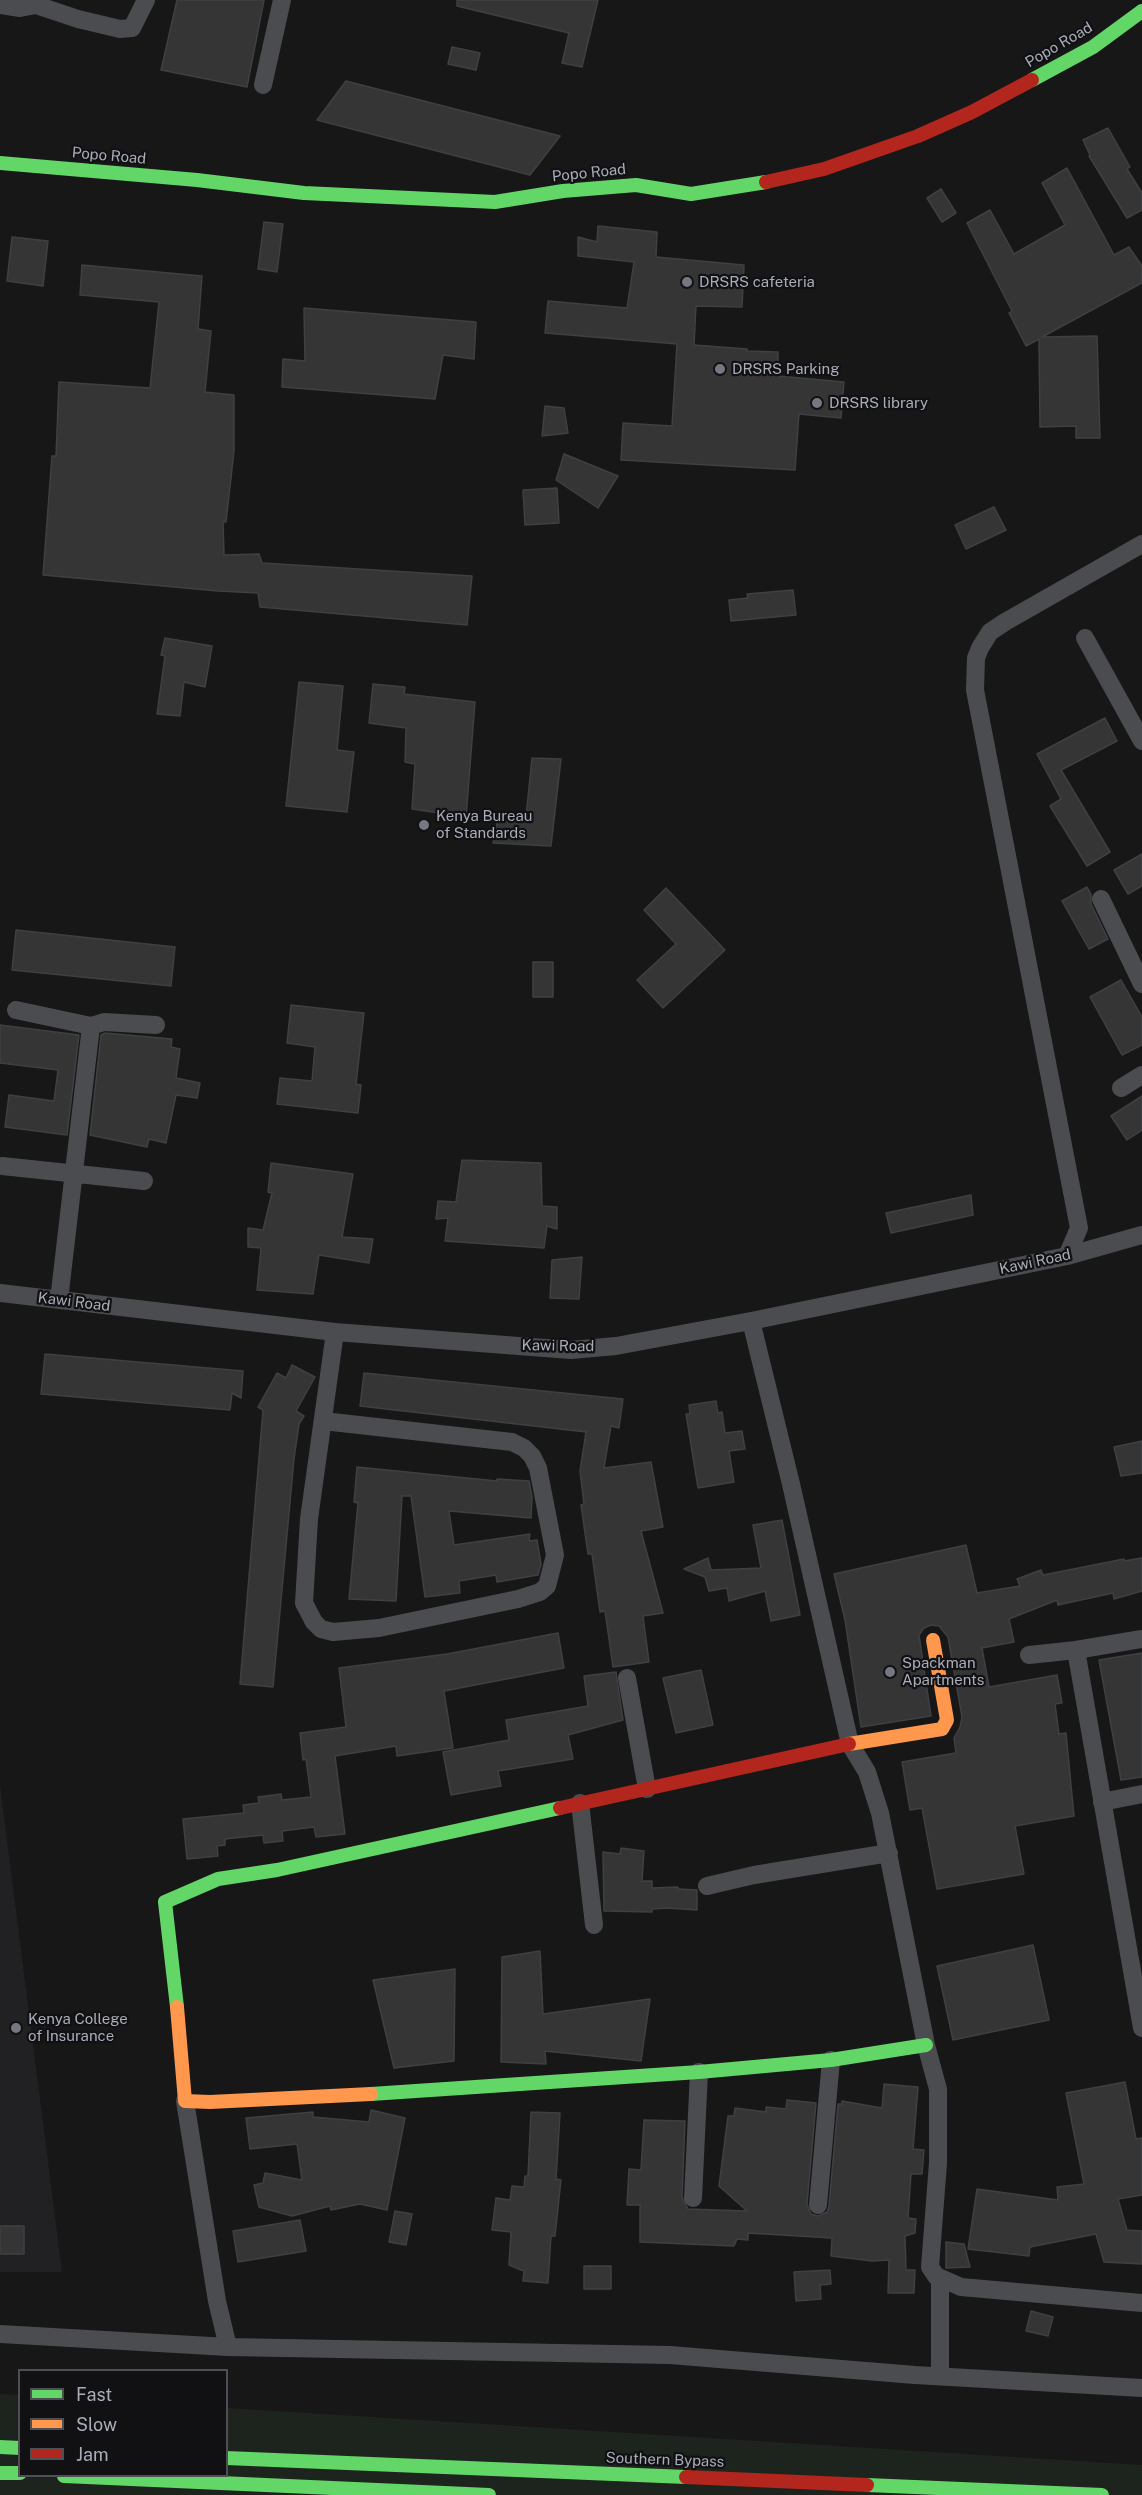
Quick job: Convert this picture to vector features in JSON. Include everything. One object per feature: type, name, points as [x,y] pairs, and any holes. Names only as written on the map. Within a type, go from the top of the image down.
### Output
[{"type":"main road","name":"Popo Road","points":[[0,163],[197,180],[304,193],[419,200],[495,202],[563,191],[636,184],[691,194],[745,186],[825,169],[918,136],[972,112],[1093,47],[1142,11]]},
{"type":"main road","points":[[926,2045],[831,2060],[699,2072],[367,2094],[185,2101],[184,2071],[165,1902],[218,1879],[277,1870],[850,1744],[942,1729],[947,1720],[933,1640]]},
{"type":"main road","points":[[0,2447],[18,2448]]},
{"type":"main road","name":"Southern Bypass","points":[[228,2458],[1102,2495]]},
{"type":"main road","points":[[0,2473],[18,2474]]},
{"type":"main road","points":[[106,2477],[489,2495]]},
{"type":"street","points":[[0,5],[20,8],[36,2],[78,19],[120,29],[132,28],[146,0]]},
{"type":"street","points":[[263,85],[282,0]]},
{"type":"street","points":[[1067,1256],[1078,1228],[977,700],[976,658],[990,632],[1142,544]]},
{"type":"street","points":[[1084,638],[1142,741]]},
{"type":"street","points":[[1101,899],[1142,984]]},
{"type":"street","points":[[16,1010],[92,1026],[104,1022],[156,1025]]},
{"type":"street","points":[[59,1300],[92,1026]]},
{"type":"street","points":[[1121,1088],[1142,1075]]},
{"type":"street","points":[[2,1166],[144,1181]]},
{"type":"street","name":"Kawi Road","points":[[0,1293],[335,1332],[571,1350],[616,1346],[751,1321],[1067,1256],[1142,1235]]},
{"type":"street","points":[[751,1321],[791,1484],[850,1744],[867,1772],[880,1813],[926,2045],[938,2089],[938,2163],[930,2267],[940,2278],[961,2287],[1142,2303]]},
{"type":"street","points":[[323,1421],[512,1443],[524,1448],[532,1456],[538,1468],[555,1555],[547,1586],[540,1592],[518,1599],[379,1628],[346,1632],[321,1629],[314,1622],[304,1603],[304,1586],[309,1519],[335,1332]]},
{"type":"street","points":[[1029,1655],[1142,1639]]},
{"type":"street","points":[[1076,1650],[1102,1802],[1138,1980],[1142,2028]]},
{"type":"street","points":[[627,1678],[647,1789]]},
{"type":"street","points":[[1102,1802],[1142,1794]]},
{"type":"street","points":[[580,1803],[594,1925]]},
{"type":"street","points":[[707,1886],[754,1875],[889,1853]]},
{"type":"street","points":[[818,2205],[831,2060]]},
{"type":"street","points":[[693,2198],[699,2072]]},
{"type":"street","points":[[185,2101],[217,2301],[228,2347]]},
{"type":"street","points":[[940,2278],[940,2376]]},
{"type":"street","points":[[0,2334],[228,2347],[670,2355],[940,2376],[1142,2388]]},
{"type":"shaded area","name":"Kenya College of Insurance","points":[[0,1785],[62,2272],[0,2272]]},
{"type":"shaded area","points":[[0,2394],[18,2395],[18,2477],[228,2477],[228,2408],[1142,2465],[1142,2495],[0,2495]]},
{"type":"building","points":[[177,0],[264,0],[247,87],[161,70]]},
{"type":"building","points":[[457,0],[598,0],[582,67],[562,63],[569,33],[457,6]]},
{"type":"building","points":[[452,47],[480,53],[476,70],[448,64]]},
{"type":"building","points":[[346,81],[560,136],[530,175],[317,120]]},
{"type":"building","points":[[1108,128],[1130,167],[1127,169],[1142,193],[1142,210],[1127,218],[1089,156],[1083,140]]},
{"type":"building","points":[[1067,168],[1114,255],[1129,247],[1142,266],[1142,283],[1042,337],[1097,336],[1100,438],[1076,438],[1076,426],[1040,427],[1039,339],[1026,346],[1009,313],[1012,311],[967,223],[990,210],[1014,254],[1065,225],[1042,183]]},
{"type":"building","points":[[941,189],[956,213],[942,222],[927,198]]},
{"type":"building","points":[[264,222],[283,224],[277,272],[258,269]]},
{"type":"building","points":[[598,226],[657,232],[656,257],[744,265],[742,307],[696,306],[694,345],[778,352],[778,376],[844,382],[841,418],[799,414],[795,470],[621,460],[623,423],[672,426],[677,344],[545,333],[548,301],[627,308],[634,262],[578,256],[578,237],[597,242]]},
{"type":"building","points":[[12,237],[48,241],[43,286],[7,281]]},
{"type":"building","points":[[82,265],[202,276],[198,329],[211,331],[205,392],[234,395],[234,451],[226,522],[223,522],[224,555],[259,554],[262,563],[472,576],[467,625],[260,607],[258,593],[43,575],[52,456],[56,456],[59,382],[150,388],[159,302],[80,295]]},
{"type":"building","points":[[304,308],[476,322],[474,359],[443,355],[435,399],[282,387],[283,359],[305,361]]},
{"type":"building","points":[[545,406],[564,408],[568,433],[542,436]]},
{"type":"building","points":[[564,454],[618,476],[598,508],[556,480]]},
{"type":"building","points":[[557,488],[559,523],[525,525],[523,490]]},
{"type":"building","points":[[994,507],[1006,530],[966,549],[955,525]]},
{"type":"building","points":[[793,590],[796,615],[731,621],[729,600],[748,598],[747,594]]},
{"type":"building","points":[[165,638],[212,646],[205,687],[184,682],[180,716],[157,714],[165,656],[161,655]]},
{"type":"building","points":[[299,682],[343,686],[337,750],[354,752],[347,812],[286,806]]},
{"type":"building","points":[[373,684],[405,687],[404,694],[475,702],[466,817],[412,809],[415,764],[405,762],[406,728],[369,723]]},
{"type":"building","points":[[1105,718],[1117,741],[1061,770],[1110,852],[1087,866],[1050,806],[1061,799],[1037,754]]},
{"type":"building","points":[[532,758],[561,759],[551,846],[493,843],[499,814],[526,817]]},
{"type":"building","points":[[1142,854],[1142,886],[1128,894],[1114,870]]},
{"type":"building","points":[[1087,887],[1091,894],[1091,904],[1108,939],[1089,949],[1062,901]]},
{"type":"building","points":[[666,888],[725,950],[663,1008],[637,980],[676,944],[644,910]]},
{"type":"building","points":[[16,930],[175,947],[171,986],[12,970]]},
{"type":"building","points":[[533,962],[553,962],[553,997],[533,997]]},
{"type":"building","points":[[1121,980],[1142,1017],[1142,1045],[1122,1055],[1090,997]]},
{"type":"building","points":[[291,1005],[364,1013],[356,1084],[361,1085],[358,1113],[277,1104],[280,1078],[312,1081],[315,1047],[287,1043]]},
{"type":"building","points":[[0,1025],[79,1035],[67,1135],[5,1127],[9,1095],[54,1101],[58,1070],[0,1063]]},
{"type":"building","points":[[105,1033],[172,1039],[171,1047],[180,1049],[176,1078],[200,1083],[197,1098],[176,1095],[166,1143],[149,1139],[147,1147],[90,1135],[101,1035]]},
{"type":"building","points":[[1142,1096],[1142,1130],[1127,1140],[1111,1116]]},
{"type":"building","points":[[462,1160],[541,1163],[542,1206],[557,1207],[557,1229],[547,1226],[544,1248],[445,1241],[448,1218],[436,1219],[438,1201],[456,1202]]},
{"type":"building","points":[[271,1163],[353,1174],[342,1237],[373,1239],[369,1263],[319,1255],[313,1294],[257,1290],[261,1248],[248,1247],[248,1228],[263,1230],[272,1193],[268,1192]]},
{"type":"building","points":[[971,1195],[973,1215],[891,1233],[886,1213]]},
{"type":"building","points":[[582,1257],[579,1299],[550,1298],[552,1260]]},
{"type":"building","points":[[45,1354],[243,1371],[241,1398],[232,1393],[230,1410],[41,1394]]},
{"type":"building","points":[[292,1365],[315,1377],[296,1411],[304,1416],[299,1424],[294,1459],[273,1687],[240,1684],[263,1410],[258,1407],[277,1373],[286,1378]]},
{"type":"building","points":[[364,1373],[623,1399],[619,1428],[611,1426],[604,1468],[651,1462],[663,1527],[641,1531],[663,1613],[643,1616],[649,1662],[613,1667],[605,1611],[600,1612],[592,1554],[588,1554],[581,1505],[584,1504],[580,1471],[586,1432],[360,1406]]},
{"type":"building","points":[[716,1401],[718,1413],[722,1412],[725,1433],[742,1431],[745,1449],[729,1451],[734,1482],[698,1488],[686,1414],[690,1414],[689,1405]]},
{"type":"building","points":[[1142,1441],[1142,1473],[1121,1476],[1114,1447]]},
{"type":"building","points":[[357,1467],[497,1481],[497,1479],[529,1481],[532,1497],[531,1518],[449,1511],[454,1545],[530,1534],[529,1541],[537,1540],[541,1564],[538,1575],[497,1582],[496,1575],[459,1581],[460,1593],[425,1597],[411,1496],[402,1496],[396,1601],[349,1599],[358,1503],[354,1502]]},
{"type":"building","points":[[782,1520],[800,1615],[771,1621],[765,1591],[729,1601],[727,1588],[709,1591],[705,1577],[684,1569],[708,1558],[711,1570],[761,1568],[753,1525]]},
{"type":"building","points":[[966,1545],[977,1593],[1020,1586],[1017,1579],[1041,1570],[1043,1575],[1124,1559],[1124,1561],[1142,1558],[1142,1591],[1114,1599],[1113,1593],[1058,1605],[1057,1600],[1009,1619],[1014,1642],[982,1648],[989,1687],[1057,1675],[1062,1703],[1055,1704],[1059,1734],[1066,1733],[1074,1816],[1015,1826],[1024,1874],[937,1889],[922,1808],[910,1810],[902,1762],[956,1753],[954,1738],[962,1717],[948,1637],[939,1626],[931,1625],[924,1628],[919,1635],[931,1716],[861,1727],[845,1620],[834,1574]]},
{"type":"building","points":[[558,1633],[564,1668],[444,1691],[453,1748],[397,1756],[396,1746],[335,1756],[345,1834],[316,1837],[314,1827],[282,1831],[283,1841],[264,1843],[263,1835],[225,1839],[225,1845],[217,1846],[218,1856],[187,1859],[183,1819],[244,1813],[243,1805],[259,1803],[258,1797],[281,1794],[282,1800],[311,1797],[300,1733],[346,1727],[339,1668],[447,1654]]},
{"type":"building","points":[[1142,1653],[1142,1777],[1121,1780],[1099,1660]]},
{"type":"building","points":[[701,1670],[713,1725],[676,1733],[663,1678]]},
{"type":"building","points":[[616,1672],[623,1720],[568,1735],[573,1759],[498,1771],[501,1786],[451,1795],[443,1752],[509,1740],[506,1720],[588,1706],[584,1676]]},
{"type":"building","points":[[621,1848],[644,1851],[642,1881],[652,1881],[652,1888],[678,1887],[678,1889],[697,1890],[697,1910],[667,1908],[652,1909],[652,1912],[604,1911],[603,1852],[620,1854]]},
{"type":"building","points":[[1033,1945],[1049,2020],[953,2040],[937,1966]]},
{"type":"building","points":[[540,1951],[543,2014],[650,1999],[641,2061],[545,2051],[546,2064],[501,2062],[502,1957]]},
{"type":"building","points":[[455,1969],[454,2061],[394,2068],[373,1980]]},
{"type":"building","points":[[1125,2082],[1136,2139],[1142,2138],[1142,2195],[1118,2199],[1127,2230],[1142,2231],[1142,2264],[1104,2262],[1096,2234],[1030,2247],[1029,2256],[968,2249],[977,2189],[1058,2200],[1057,2187],[1084,2184],[1066,2093]]},
{"type":"building","points":[[884,2084],[918,2087],[913,2149],[924,2150],[922,2174],[911,2174],[908,2218],[916,2219],[915,2233],[905,2236],[906,2270],[915,2270],[914,2293],[888,2293],[889,2260],[872,2261],[831,2256],[832,2238],[748,2233],[748,2240],[737,2239],[734,2246],[640,2242],[640,2205],[627,2205],[629,2169],[641,2170],[644,2120],[685,2121],[682,2197],[688,2209],[747,2211],[719,2186],[728,2116],[734,2116],[735,2108],[766,2112],[766,2107],[786,2109],[787,2100],[816,2103],[807,2204],[811,2214],[818,2216],[827,2212],[829,2206],[838,2104],[842,2104],[842,2101],[882,2108]]},
{"type":"building","points":[[371,2110],[405,2118],[387,2210],[360,2204],[331,2210],[330,2206],[292,2216],[259,2207],[254,2185],[263,2183],[265,2173],[302,2180],[297,2144],[250,2149],[246,2118],[313,2112],[313,2117],[369,2122]]},
{"type":"building","points":[[531,2112],[560,2113],[556,2179],[561,2180],[555,2236],[551,2236],[548,2283],[523,2281],[524,2271],[509,2265],[511,2232],[492,2230],[496,2198],[510,2200],[512,2186],[524,2187],[525,2176],[528,2176]]},
{"type":"building","points":[[395,2211],[412,2214],[406,2245],[389,2242]]},
{"type":"building","points":[[300,2220],[306,2251],[238,2262],[233,2231]]},
{"type":"building","points":[[0,2226],[24,2226],[24,2254],[0,2254]]},
{"type":"building","points":[[946,2242],[964,2244],[970,2267],[946,2268]]},
{"type":"building","points":[[584,2266],[611,2266],[611,2289],[584,2289]]},
{"type":"building","points":[[830,2270],[831,2284],[820,2285],[821,2299],[796,2301],[794,2272]]},
{"type":"building","points":[[1031,2311],[1053,2317],[1048,2336],[1026,2331]]},
{"type":"traffic: fast","points":[[1032,80],[1093,47],[1142,11]]},
{"type":"traffic: fast","points":[[0,163],[197,180],[304,193],[495,202],[563,191],[636,185],[691,194],[766,182]]},
{"type":"traffic: fast","points":[[177,2007],[165,1902],[218,1879],[277,1870],[560,1808]]},
{"type":"traffic: fast","points":[[371,2094],[699,2072],[831,2060],[926,2045]]},
{"type":"traffic: fast","points":[[0,2447],[18,2448]]},
{"type":"traffic: fast","points":[[228,2458],[686,2477]]},
{"type":"traffic: fast","points":[[0,2473],[18,2473]]},
{"type":"traffic: fast","points":[[86,2477],[489,2495]]},
{"type":"traffic: fast","points":[[867,2485],[1102,2495]]},
{"type":"traffic: slow","points":[[849,1744],[942,1729],[947,1720],[933,1640]]},
{"type":"traffic: slow","points":[[177,2007],[185,2101],[210,2102],[371,2094]]},
{"type":"traffic: jam","points":[[766,182],[824,169],[918,136],[972,112],[1032,80]]},
{"type":"traffic: jam","points":[[560,1808],[849,1744]]},
{"type":"traffic: jam","points":[[686,2477],[867,2485]]},
{"type":"place","name":"DRSRS cafeteria","points":[[687,282]]},
{"type":"place","name":"DRSRS Parking","points":[[720,369]]},
{"type":"place","name":"DRSRS library","points":[[817,403]]},
{"type":"place","name":"Kenya Bureau of Standards","points":[[424,825]]},
{"type":"place","name":"Spackman Apartments","points":[[890,1672]]},
{"type":"place","name":"Kenya College of Insurance","points":[[16,2028]]}]
